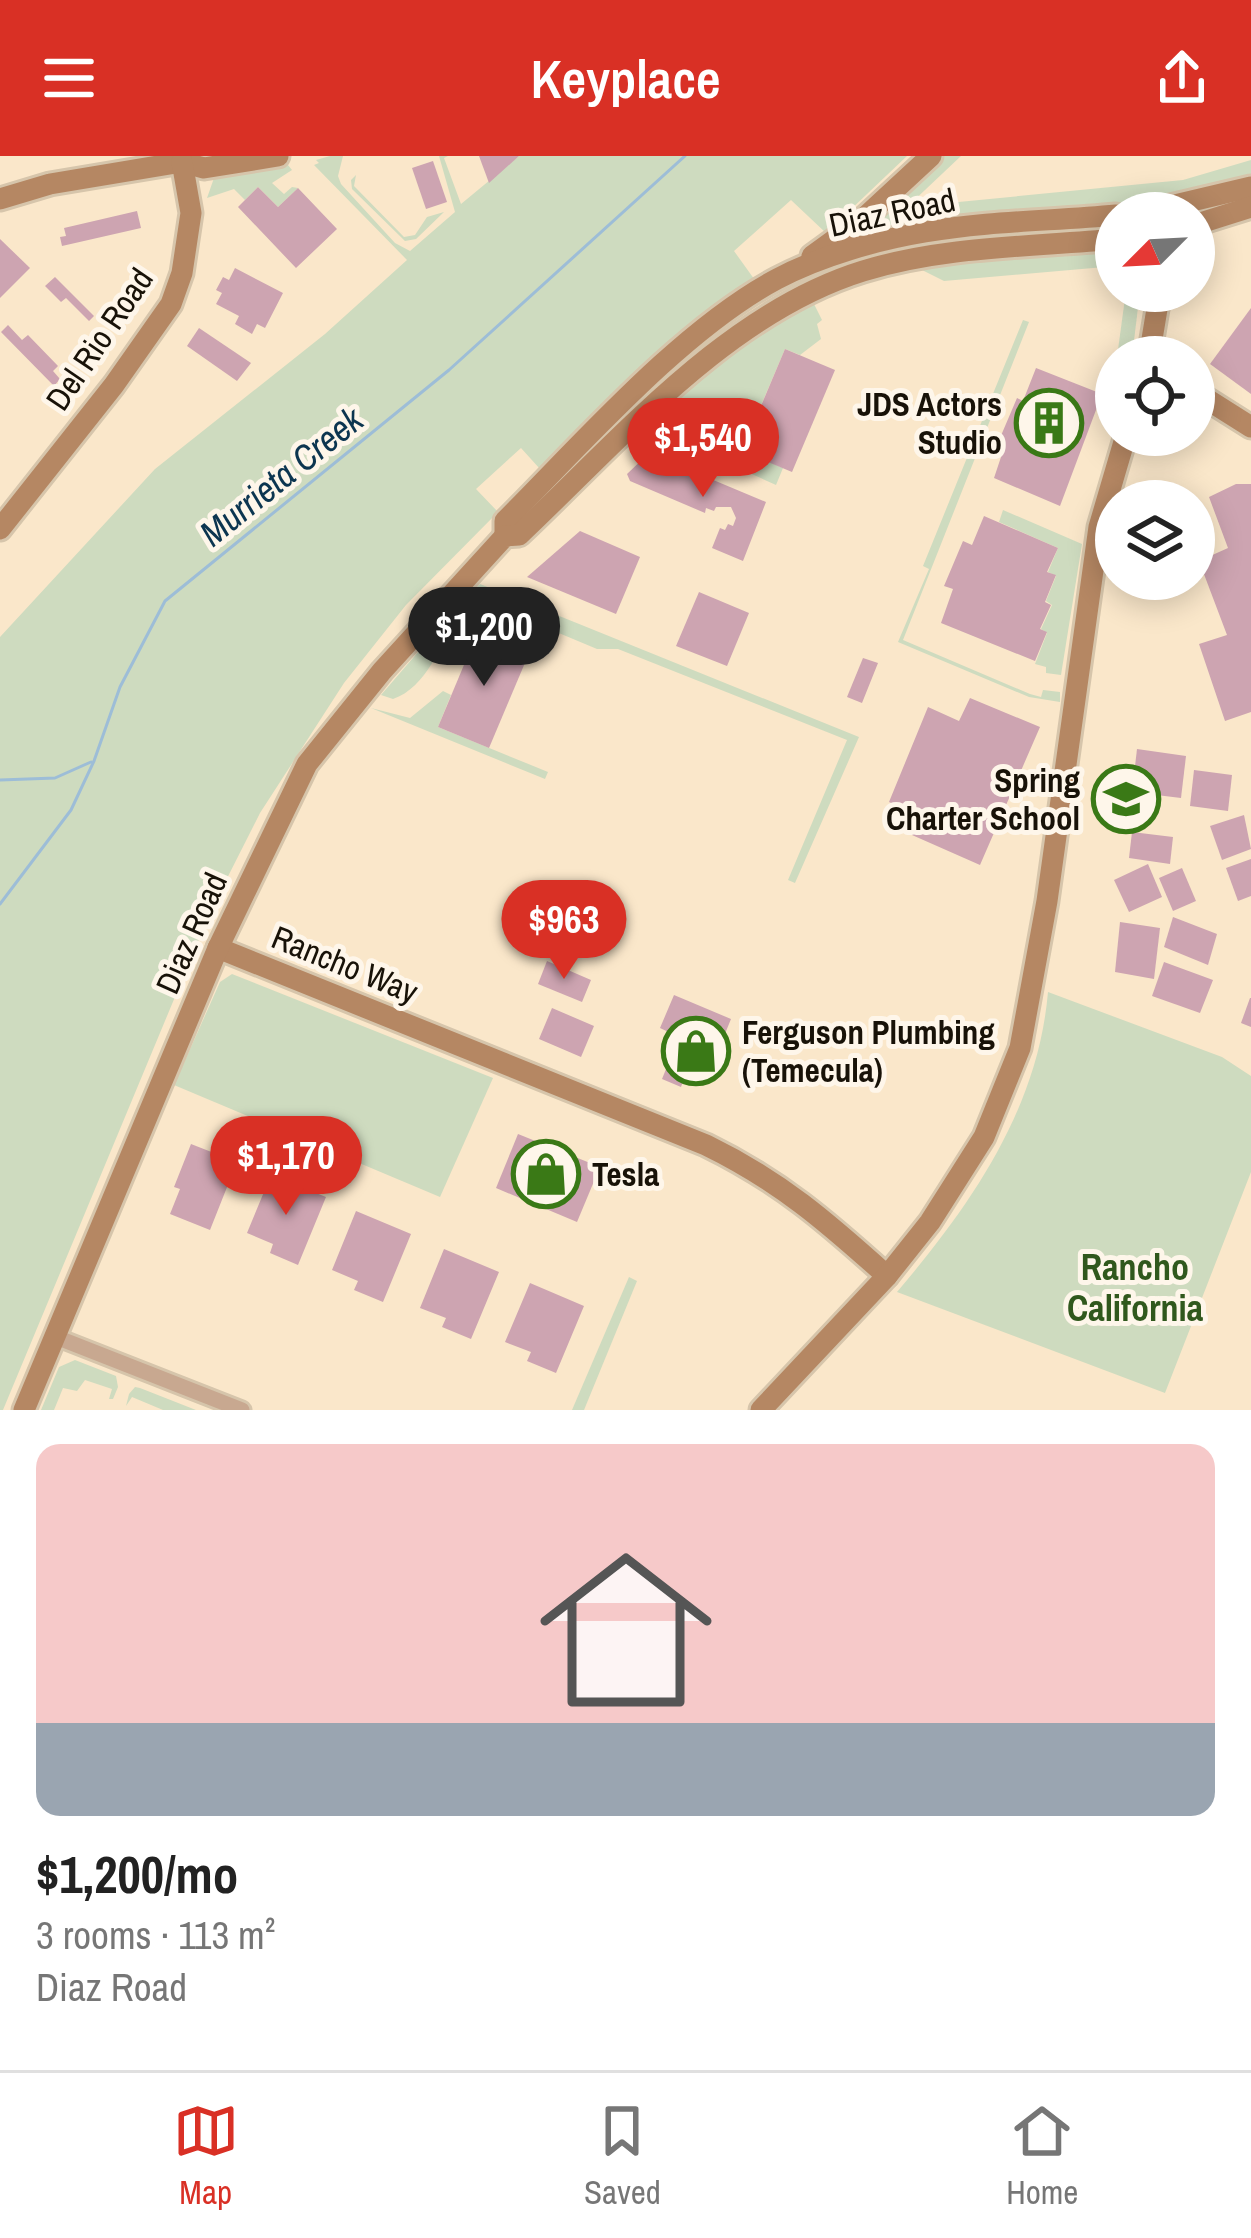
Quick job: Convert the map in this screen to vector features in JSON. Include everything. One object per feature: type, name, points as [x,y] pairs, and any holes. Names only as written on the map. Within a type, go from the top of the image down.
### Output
[{"type":"main road","points":[[0,199],[50,184],[186,159],[204,168],[278,156]]},
{"type":"main road","points":[[778,278],[863,219],[931,156]]},
{"type":"main road","name":"Del Rio Road","points":[[0,529],[114,385],[170,304],[182,273],[191,213],[186,159]]},
{"type":"main road","points":[[1215,196],[1251,188]]},
{"type":"main road","points":[[1215,218],[1251,207]]},
{"type":"main road","name":"Diaz Road","points":[[24,1410],[218,949],[307,764],[382,671],[505,536],[505,521],[628,398],[725,313],[778,278],[838,255],[924,232],[1095,217]]},
{"type":"main road","name":"Diaz Road","points":[[505,536],[519,535],[723,346],[823,287],[924,256],[1095,240]]},
{"type":"main road","points":[[1215,404],[1251,427]]},
{"type":"main road","points":[[761,1410],[887,1276],[930,1222],[984,1138],[1020,1048],[1048,897],[1099,527],[1120,456]]},
{"type":"main road","name":"Rancho Way","points":[[218,949],[706,1145],[760,1172],[821,1216],[887,1276]]},
{"type":"street","points":[[56,1337],[242,1410]]},
{"type":"green space","points":[[330,156],[343,156],[341,184],[395,243],[410,251],[455,212],[439,156],[448,156],[444,158],[461,204],[519,156],[907,156],[826,233],[791,200],[734,251],[757,283],[669,346],[540,469],[521,448],[476,489],[498,512],[406,605],[344,683],[260,813],[212,908],[0,1410],[0,637],[155,469],[325,334],[407,260],[314,165]]},
{"type":"green space","points":[[939,156],[961,156],[907,207],[1183,180],[1251,160],[1251,176],[1184,192],[1095,192],[1095,208],[866,233],[865,227]]},
{"type":"green space","points":[[288,165],[292,170],[272,183],[284,194],[298,188],[278,207],[258,187],[245,200],[234,189],[207,198],[214,178]]},
{"type":"green space","points":[[356,175],[354,186],[404,237],[415,235],[427,217],[444,212],[416,239],[405,241],[352,189]]},
{"type":"green space","points":[[1095,250],[1095,268],[944,281],[918,268]]},
{"type":"green space","points":[[813,302],[822,320],[817,324],[821,339],[800,355],[785,349],[742,450],[783,468],[776,485],[714,457],[731,416],[700,404],[691,430],[702,437],[699,447],[688,451],[662,427],[664,411],[722,357]]},
{"type":"green space","points":[[1123,312],[1137,312],[1135,336],[1120,336]]},
{"type":"green space","points":[[1023,320],[1029,322],[903,640],[1030,694],[1041,697],[1043,690],[1060,692],[1060,702],[1029,697],[898,642],[929,569],[923,566]]},
{"type":"green space","points":[[1003,510],[1082,544],[1061,675],[1046,673],[1046,667],[1035,664],[1047,633],[1041,629],[1052,605],[1046,601],[1056,576],[1048,572],[1058,548],[999,522]]},
{"type":"green space","points":[[480,584],[859,737],[795,883],[788,880],[847,740],[618,649],[597,649],[480,600],[469,593]]},
{"type":"green space","points":[[456,608],[446,638],[424,675],[393,699],[381,695]]},
{"type":"green space","points":[[443,691],[451,695],[438,727],[548,772],[545,779],[371,708],[410,718]]},
{"type":"green space","points":[[232,974],[493,1078],[440,1197],[174,1085],[220,982]]},
{"type":"green space","points":[[1048,992],[1222,1057],[1251,1076],[1251,1172],[1165,1393],[897,1292],[975,1190],[996,1153],[1031,1076]]},
{"type":"green space","points":[[629,1277],[637,1281],[584,1410],[572,1410]]},
{"type":"green space","points":[[75,1360],[116,1376],[113,1399],[109,1399],[112,1389],[85,1380],[77,1391],[63,1388],[54,1410],[41,1410],[59,1367]]},
{"type":"green space","points":[[135,1387],[196,1410],[163,1410],[132,1397],[126,1406]]},
{"type":"building","points":[[479,156],[519,156],[489,183]]},
{"type":"building","points":[[433,161],[447,202],[426,209],[412,168]]},
{"type":"building","points":[[258,187],[278,207],[298,188],[337,229],[296,268],[238,207]]},
{"type":"building","points":[[137,211],[141,228],[62,246],[64,228]]},
{"type":"building","points":[[0,239],[30,268],[0,298]]},
{"type":"building","points":[[235,268],[283,293],[265,328],[257,324],[252,334],[235,324],[239,316],[216,304],[222,293],[216,290]]},
{"type":"building","points":[[55,277],[94,316],[89,321],[66,298],[61,302],[45,286]]},
{"type":"building","points":[[1251,308],[1251,394],[1215,368],[1215,357]]},
{"type":"building","points":[[8,325],[22,340],[28,335],[58,366],[53,371],[60,379],[54,386],[1,332]]},
{"type":"building","points":[[199,328],[251,363],[237,381],[187,346]]},
{"type":"building","points":[[94,341],[102,347],[87,368],[78,362]]},
{"type":"building","points":[[785,349],[835,370],[792,472],[742,451]]},
{"type":"building","name":"JDS Actors Studio","points":[[1036,368],[1095,391],[1095,413],[1060,506],[994,478],[1004,448],[997,445],[1017,398],[1023,401]]},
{"type":"building","points":[[649,453],[766,502],[743,561],[712,548],[720,528],[733,526],[736,518],[731,507],[706,508],[705,513],[630,481],[627,474]]},
{"type":"building","points":[[1236,484],[1251,484],[1251,712],[1225,721],[1199,644],[1227,635],[1214,600],[1215,554],[1228,548],[1215,513],[1215,494]]},
{"type":"building","points":[[984,516],[1058,548],[1047,572],[1056,575],[1045,602],[1051,605],[1040,629],[1047,632],[1035,661],[941,623],[953,589],[944,586],[963,541],[972,545]]},
{"type":"building","points":[[580,531],[640,557],[616,614],[527,577]]},
{"type":"building","points":[[699,592],[749,613],[727,666],[676,646]]},
{"type":"building","points":[[479,629],[530,651],[489,748],[438,727]]},
{"type":"building","points":[[863,658],[878,663],[862,703],[847,697]]},
{"type":"building","points":[[970,698],[1040,727],[980,865],[912,835],[921,816],[889,802],[928,707],[959,721]]},
{"type":"building","points":[[1137,749],[1186,756],[1181,798],[1132,792]]},
{"type":"building","points":[[1194,770],[1232,775],[1228,811],[1190,806]]},
{"type":"building","points":[[1244,815],[1251,849],[1222,860],[1210,826]]},
{"type":"building","points":[[1132,832],[1173,837],[1170,864],[1129,858]]},
{"type":"building","points":[[1251,859],[1251,896],[1238,901],[1226,868]]},
{"type":"building","points":[[1148,864],[1162,897],[1129,912],[1114,880]]},
{"type":"building","points":[[1182,868],[1196,901],[1173,911],[1159,878]]},
{"type":"building","points":[[1173,917],[1217,934],[1208,965],[1164,947]]},
{"type":"building","points":[[1120,922],[1160,928],[1154,979],[1115,972]]},
{"type":"building","points":[[547,961],[591,980],[582,1002],[538,984]]},
{"type":"building","points":[[1164,962],[1213,980],[1200,1013],[1152,996]]},
{"type":"building","name":"Ferguson Plumbing (Temecula)","points":[[674,995],[731,1019],[709,1073],[689,1064],[681,1087],[662,1079],[679,1037],[660,1028]]},
{"type":"building","points":[[1251,998],[1251,1027],[1241,1023]]},
{"type":"building","points":[[552,1008],[594,1026],[581,1057],[539,1039]]},
{"type":"building","points":[[518,1134],[600,1167],[577,1222],[496,1188]]},
{"type":"building","points":[[191,1144],[237,1162],[210,1230],[170,1214],[180,1189],[174,1187]]},
{"type":"building","points":[[271,1175],[326,1197],[298,1265],[270,1253],[273,1244],[247,1233]]},
{"type":"building","points":[[356,1211],[411,1234],[383,1302],[354,1290],[358,1281],[332,1270]]},
{"type":"building","points":[[444,1249],[499,1272],[471,1339],[442,1327],[446,1318],[420,1308]]},
{"type":"building","points":[[530,1283],[584,1306],[556,1373],[527,1361],[531,1352],[505,1342]]},
{"type":"waterway","name":"Murrieta Creek","points":[[0,904],[71,810],[120,687],[165,601],[449,370],[685,156]]},
{"type":"waterway","points":[[0,780],[55,778],[91,762]]},
{"type":"place","name":"JDS Actors Studio","points":[[1049,423]]},
{"type":"place","name":"Spring Charter School","points":[[1126,799]]},
{"type":"place","name":"Ferguson Plumbing (Temecula)","points":[[696,1051]]},
{"type":"place","name":"Tesla","points":[[546,1174]]},
{"type":"district","name":"Rancho California","points":[[1135,1288]]}]
